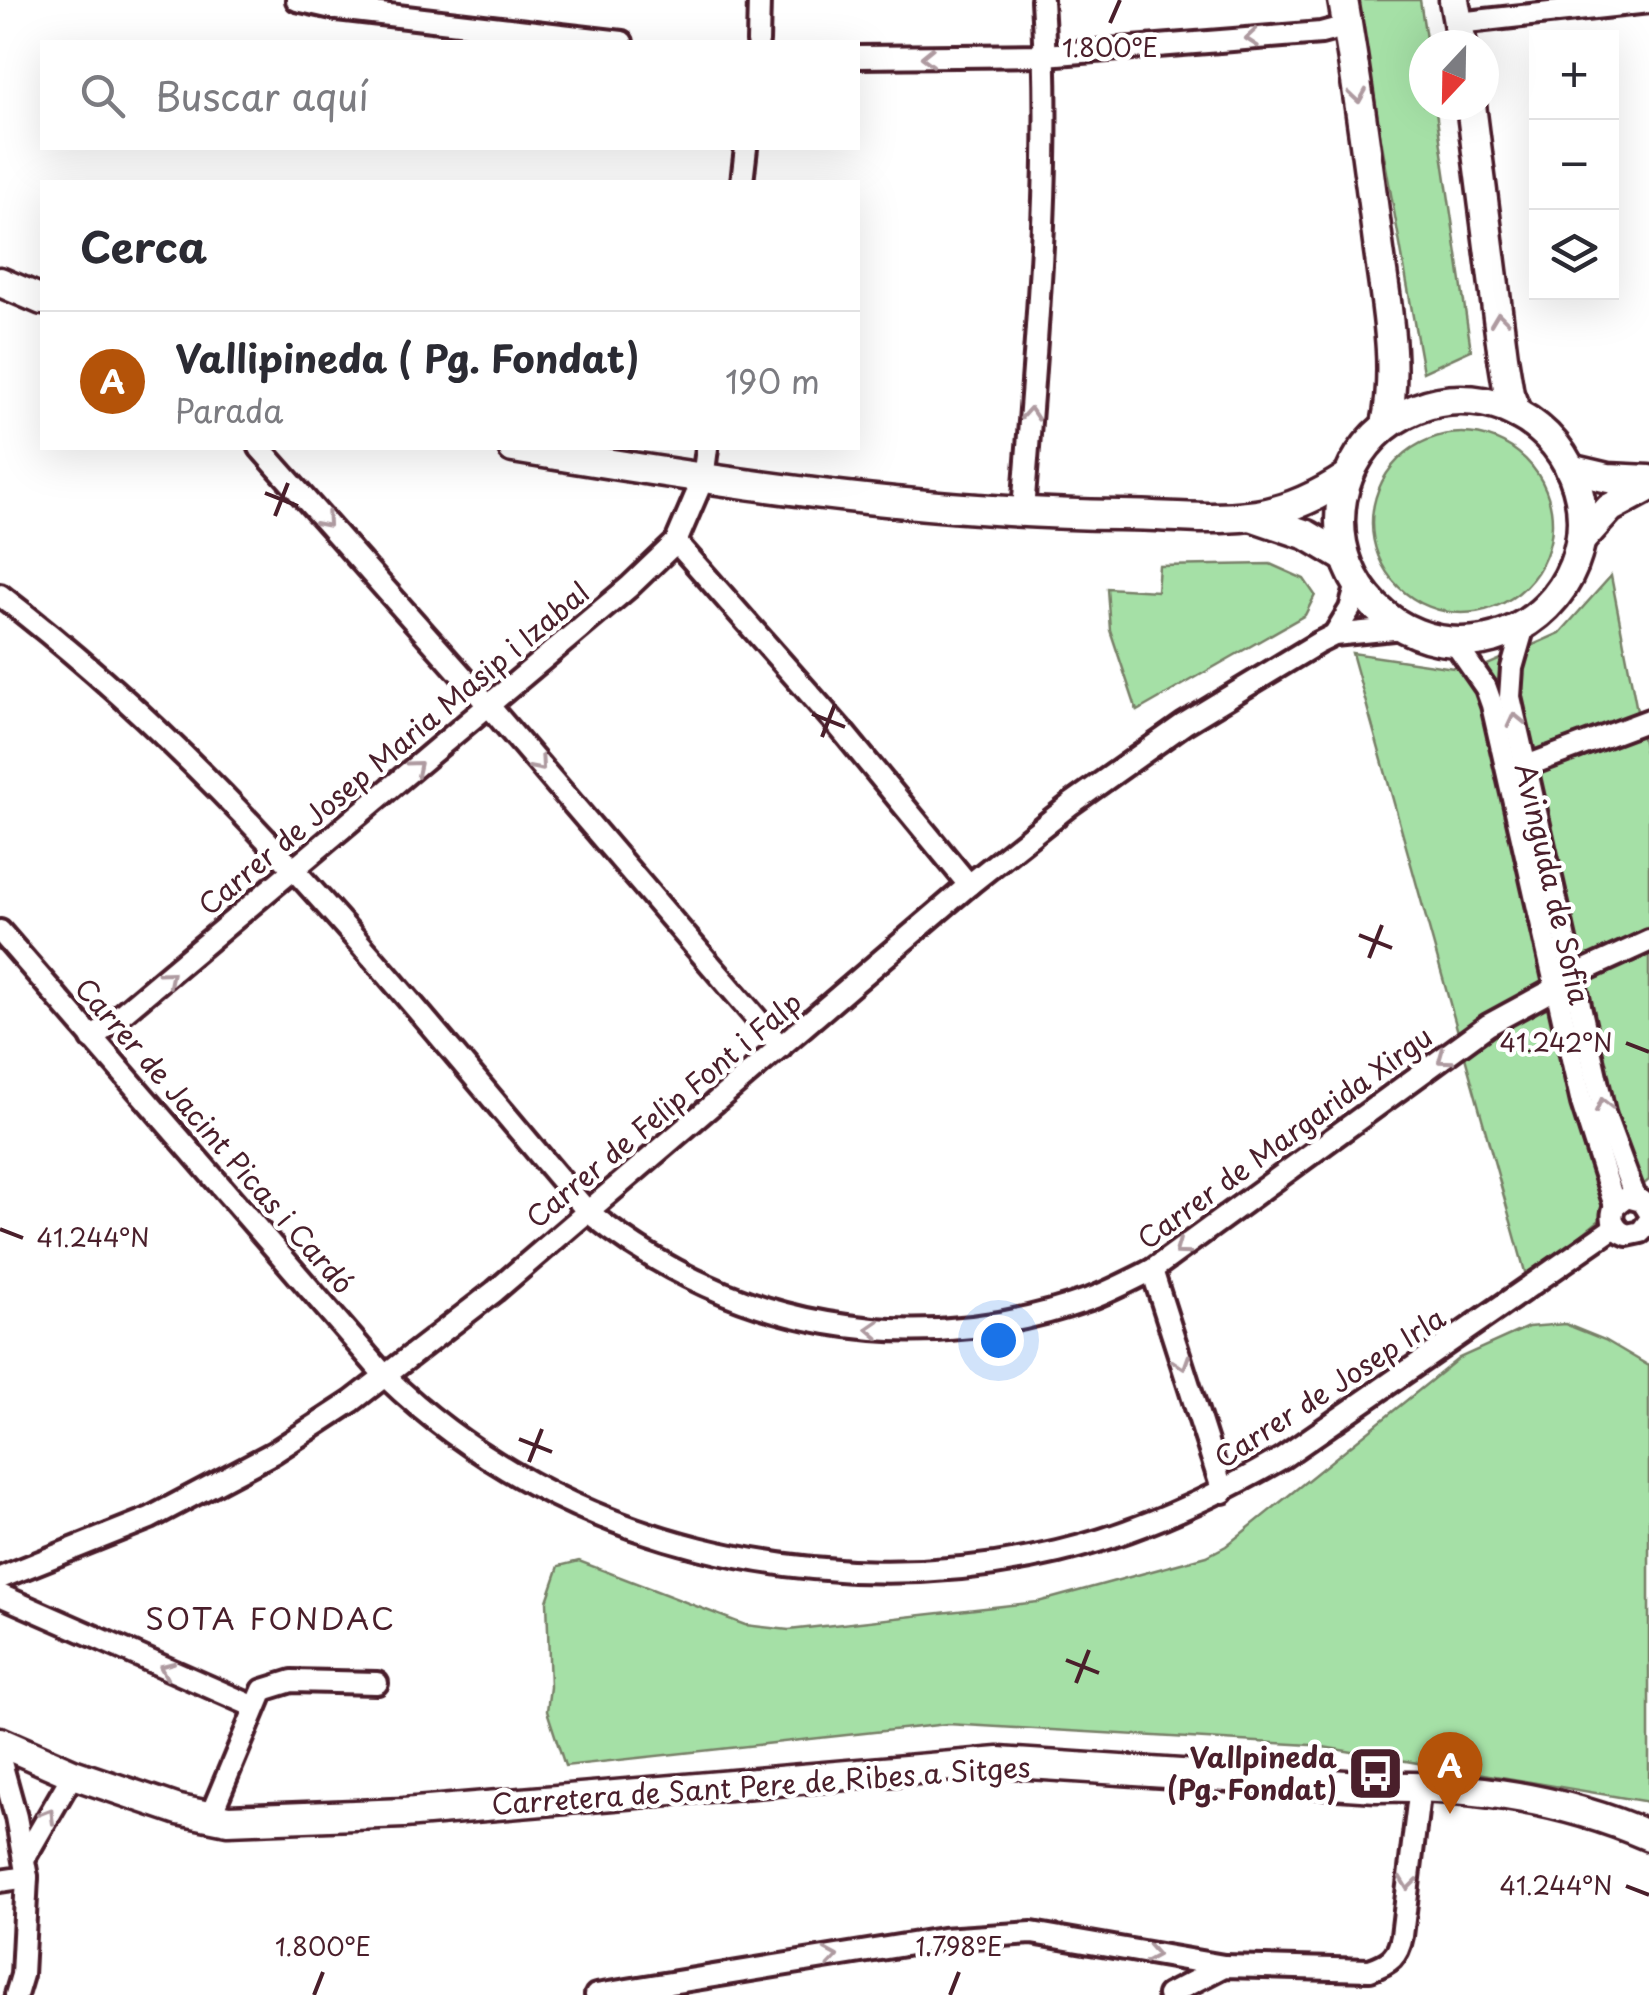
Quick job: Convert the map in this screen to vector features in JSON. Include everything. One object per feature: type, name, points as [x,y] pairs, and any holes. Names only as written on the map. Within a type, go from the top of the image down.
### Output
[{"type":"street","points":[[297,0],[605,40]]},
{"type":"street","points":[[758,40],[759,0]]},
{"type":"street","points":[[1023,511],[1045,219],[1042,0]]},
{"type":"street","points":[[1458,23],[1649,2]]},
{"type":"street","points":[[860,58],[1045,55],[1321,33],[1336,29],[1344,10]]},
{"type":"street","points":[[1344,10],[1392,354],[1394,391],[1386,426]]},
{"type":"street","points":[[1472,120],[1504,356],[1517,414]]},
{"type":"street","points":[[742,180],[746,150]]},
{"type":"street","points":[[0,282],[40,299]]},
{"type":"street","points":[[1450,401],[1485,402],[1517,414],[1548,437],[1570,468],[1581,505],[1581,540],[1570,574],[1551,603],[1524,626],[1491,639],[1454,642],[1402,628],[1376,608],[1357,584],[1344,556],[1339,516],[1347,477],[1363,448],[1386,426],[1416,408],[1450,401]]},
{"type":"street","points":[[262,450],[489,706],[780,1047]]},
{"type":"street","points":[[525,450],[703,480],[936,506],[1023,511],[1249,516],[1310,501],[1347,477]]},
{"type":"street","name":"Carrer de Josep Maria Masip i Izabal","points":[[92,1039],[629,587],[676,542],[703,480],[707,450]]},
{"type":"street","points":[[1570,468],[1649,484]]},
{"type":"street","points":[[1581,540],[1610,508],[1649,484]]},
{"type":"street","points":[[1249,516],[1307,535],[1344,556]]},
{"type":"street","points":[[676,542],[839,727],[970,885]]},
{"type":"street","points":[[1334,635],[1350,609],[1357,584]]},
{"type":"street","name":"Carrer de Margarida Xirgu","points":[[0,595],[148,718],[296,869],[587,1211],[671,1269],[721,1292],[809,1322],[868,1330],[926,1331],[996,1324],[1092,1298],[1152,1270],[1488,1026],[1564,982],[1649,941]]},
{"type":"street","name":"Avinguda de Sofia","points":[[1524,626],[1512,668],[1510,697],[1526,766],[1588,1130],[1614,1206],[1615,1228]]},
{"type":"street","name":"Carrer de Felip Font i Falp","points":[[0,1578],[84,1546],[183,1501],[274,1453],[386,1376],[495,1291],[1070,804],[1184,724],[1334,635],[1402,628]]},
{"type":"street","name":"Avinguda de Sofia","points":[[1454,642],[1486,688],[1564,982],[1605,1116],[1646,1217]]},
{"type":"street","points":[[1526,766],[1649,720]]},
{"type":"street","name":"Carrer de Jacint Picas i Cardó","points":[[0,931],[386,1376]]},
{"type":"street","points":[[1614,1206],[1624,1199],[1646,1217],[1627,1235],[1615,1228]]},
{"type":"street","name":"Carrer de Josep Irla","points":[[386,1376],[416,1406],[471,1446],[568,1501],[663,1538],[774,1564],[889,1572],[989,1565],[1140,1528],[1223,1492],[1282,1458],[1615,1228]]},
{"type":"street","points":[[1152,1270],[1223,1492]]},
{"type":"street","points":[[0,1595],[255,1707]]},
{"type":"street","points":[[210,1817],[255,1707],[268,1686],[292,1682],[378,1683]]},
{"type":"street","name":"Carretera de Sant Pere de Ribes a Sitges","points":[[0,1742],[73,1774],[228,1820],[404,1813],[999,1762],[1376,1787],[1420,1786],[1523,1796],[1613,1820],[1649,1836]]},
{"type":"street","points":[[0,1759],[26,1867],[22,1975],[16,1995]]},
{"type":"street","points":[[0,1882],[26,1867],[73,1774]]},
{"type":"street","points":[[596,1995],[942,1939],[1032,1933],[1224,1966],[1370,1970],[1386,1964],[1399,1952],[1420,1786]]},
{"type":"street","points":[[1168,1995],[1224,1966]]},
{"type":"green space","points":[[1356,0],[1420,0],[1425,30],[1409,30],[1409,120],[1437,120],[1471,350],[1423,372]]},
{"type":"green space","points":[[1462,433],[1496,440],[1526,459],[1545,489],[1552,523],[1545,557],[1526,587],[1496,606],[1462,613],[1428,606],[1398,587],[1379,557],[1372,523],[1379,489],[1398,459],[1428,440]]},
{"type":"green space","points":[[1270,564],[1304,579],[1315,595],[1305,615],[1137,711],[1110,630],[1107,588],[1157,591],[1159,566]]},
{"type":"green space","points":[[1611,576],[1649,773],[1649,1180],[1527,1279],[1352,653],[1474,671],[1560,633]]},
{"type":"green space","points":[[1565,1324],[1605,1340],[1649,1366],[1649,1802],[1311,1745],[947,1724],[565,1766],[547,1711],[547,1601],[559,1566],[579,1561],[745,1625],[789,1630],[1038,1602],[1207,1556],[1226,1546],[1459,1358],[1528,1327]]},
{"type":"place","name":"Vallpineda (Pg. Fondat)","points":[[1376,1774]]},
{"type":"place","name":"Vallipineda ( Pg. Fondat)","points":[[1450,1814]]},
{"type":"district","name":"SOTA FONDAC","points":[[271,1620]]}]
